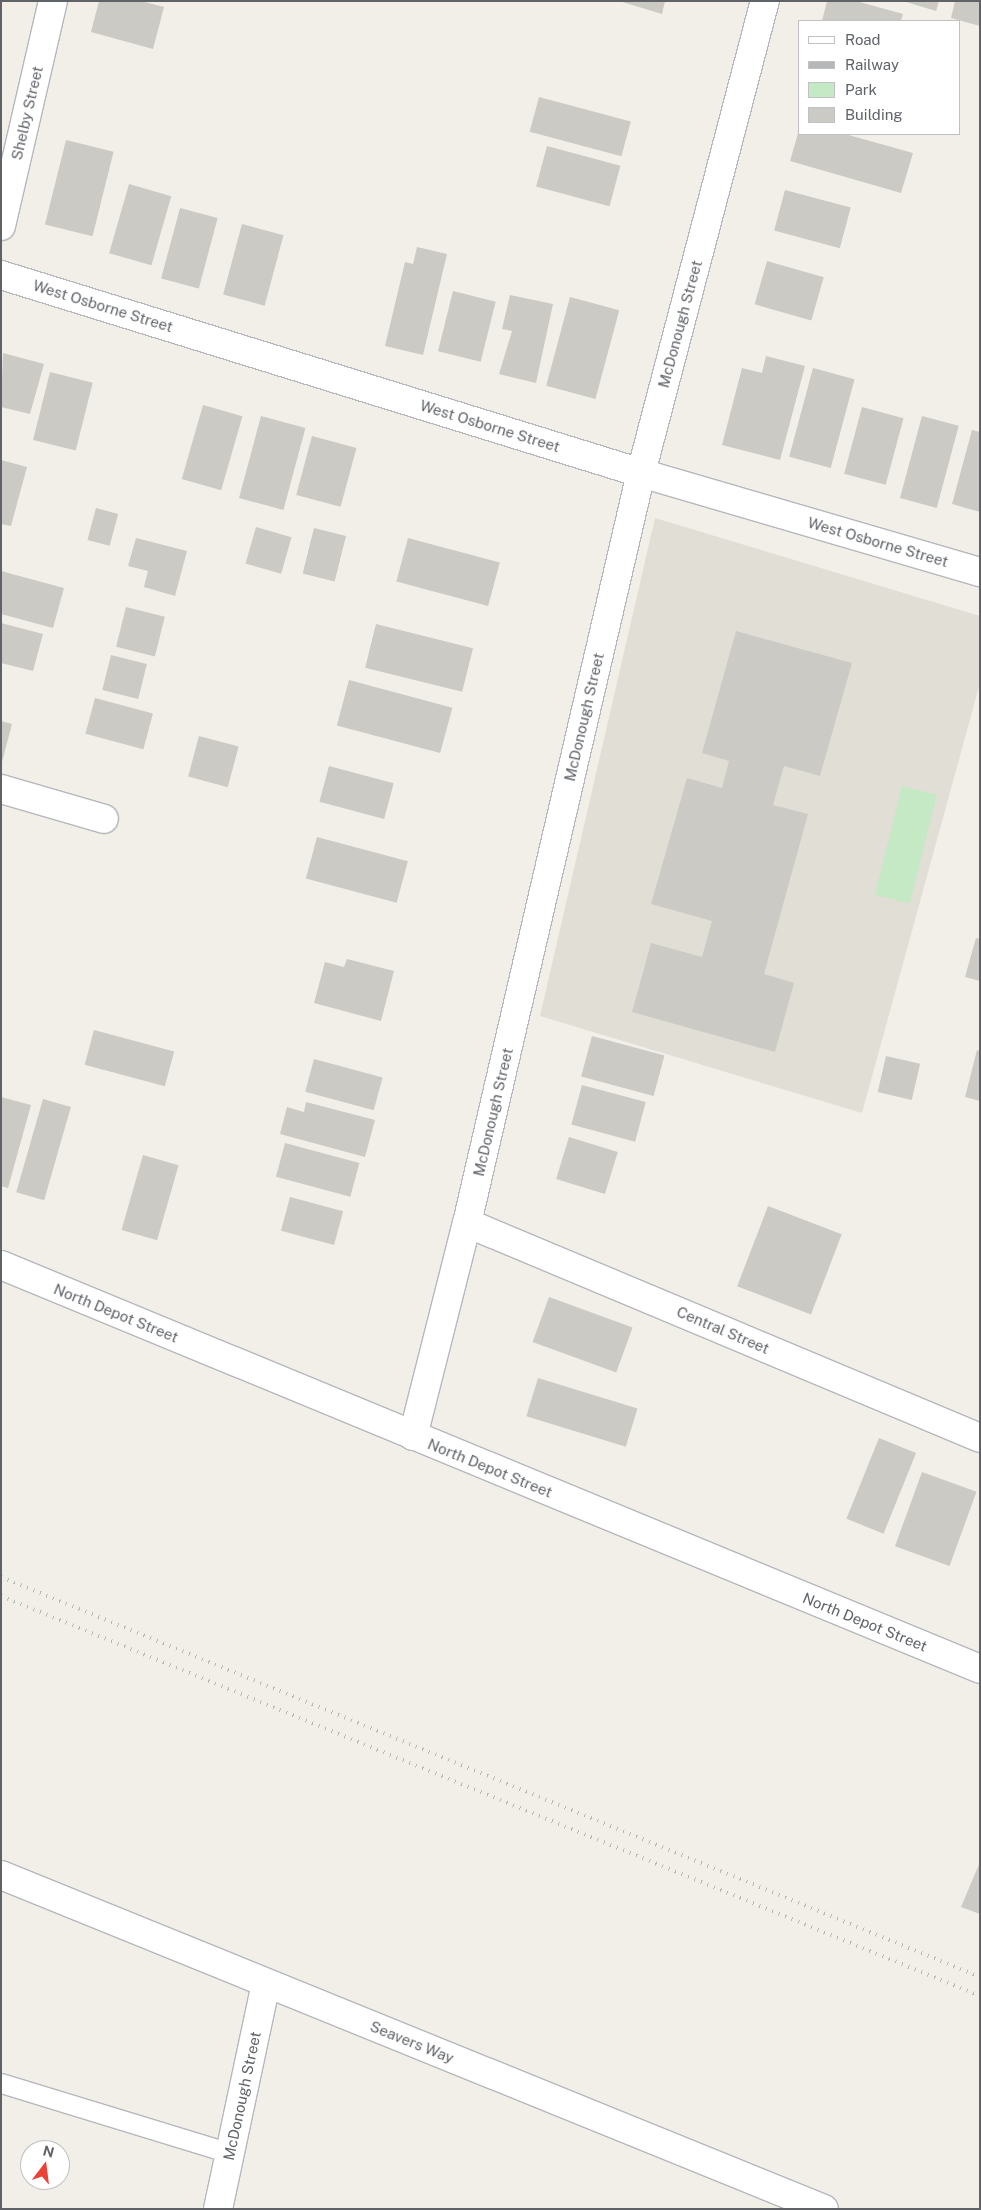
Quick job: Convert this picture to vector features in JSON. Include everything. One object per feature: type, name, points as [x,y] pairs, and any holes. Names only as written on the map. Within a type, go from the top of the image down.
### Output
[{"type":"street","name":"Shelby Street","points":[[1,226],[53,1]]},
{"type":"street","name":"McDonough Street","points":[[413,1436],[467,1223],[641,473],[765,1]]},
{"type":"street","name":"West Osborne Street","points":[[1,275],[641,473],[980,572]]},
{"type":"street","points":[[1,789],[104,819]]},
{"type":"street","name":"Central Street","points":[[467,1223],[980,1438]]},
{"type":"street","name":"North Depot Street","points":[[1,1265],[980,1669]]},
{"type":"street","name":"Seavers Way","points":[[1,1874],[266,1984],[824,2209]]},
{"type":"street","name":"McDonough Street","points":[[218,2209],[266,1984]]},
{"type":"lane","points":[[1,2083],[230,2153]]},
{"type":"shaded area","points":[[655,518],[980,616],[980,683],[862,1113],[540,1016]]},
{"type":"green space","points":[[902,786],[937,795],[910,903],[875,895]]},
{"type":"building","points":[[99,1],[141,1],[164,7],[153,49],[91,32]]},
{"type":"building","points":[[619,1],[665,1],[662,14]]},
{"type":"building","points":[[827,1],[856,1],[903,14],[901,20],[822,20]]},
{"type":"building","points":[[903,1],[939,1],[936,11]]},
{"type":"building","points":[[955,1],[980,1],[980,26],[951,18]]},
{"type":"building","points":[[539,97],[631,122],[621,156],[530,132]]},
{"type":"building","points":[[798,133],[798,135],[849,135],[913,153],[901,193],[790,161]]},
{"type":"building","points":[[66,140],[114,152],[92,236],[45,224]]},
{"type":"building","points":[[547,146],[620,166],[610,206],[536,187]]},
{"type":"building","points":[[129,184],[171,196],[151,265],[109,253]]},
{"type":"building","points":[[785,190],[851,208],[840,248],[774,231]]},
{"type":"building","points":[[180,208],[218,218],[199,289],[161,279]]},
{"type":"building","points":[[242,224],[284,235],[265,306],[223,295]]},
{"type":"building","points":[[417,247],[447,254],[423,355],[385,346],[405,262],[413,264]]},
{"type":"building","points":[[767,261],[824,277],[811,321],[755,304]]},
{"type":"building","points":[[453,291],[496,302],[481,362],[438,351]]},
{"type":"building","points":[[510,295],[553,304],[536,383],[499,374],[512,331],[502,329]]},
{"type":"building","points":[[570,297],[619,310],[595,399],[546,386]]},
{"type":"building","points":[[3,353],[44,364],[30,414],[1,407]]},
{"type":"building","points":[[766,356],[805,366],[780,460],[722,445],[742,368],[762,373]]},
{"type":"building","points":[[813,368],[855,379],[831,468],[789,457]]},
{"type":"building","points":[[50,372],[93,383],[76,451],[33,440]]},
{"type":"building","points":[[203,405],[242,416],[221,490],[182,479]]},
{"type":"building","points":[[862,407],[904,418],[886,485],[844,474]]},
{"type":"building","points":[[261,416],[305,428],[283,510],[239,498]]},
{"type":"building","points":[[922,416],[959,426],[937,508],[900,498]]},
{"type":"building","points":[[972,430],[980,432],[980,512],[952,504]]},
{"type":"building","points":[[312,436],[356,448],[341,507],[296,495]]},
{"type":"building","points":[[1,460],[27,467],[11,526],[1,524]]},
{"type":"building","points":[[96,508],[118,514],[110,546],[87,540]]},
{"type":"building","points":[[256,527],[292,537],[281,574],[246,564]]},
{"type":"building","points":[[314,528],[346,536],[335,582],[303,574]]},
{"type":"building","points":[[136,538],[187,551],[175,596],[144,587],[148,571],[128,566]]},
{"type":"building","points":[[408,538],[500,563],[488,606],[396,581]]},
{"type":"building","points":[[1,571],[64,588],[53,628],[1,614]]},
{"type":"building","points":[[126,607],[165,617],[155,656],[116,647]]},
{"type":"building","points":[[1,623],[43,634],[33,671],[1,663]]},
{"type":"building","points":[[376,624],[473,648],[462,692],[365,668]]},
{"type":"building","points":[[736,631],[852,663],[820,776],[784,766],[773,805],[808,814],[764,974],[794,983],[775,1052],[632,1012],[651,943],[702,957],[712,921],[651,904],[687,778],[722,788],[729,761],[702,753]]},
{"type":"building","points":[[111,655],[147,664],[138,699],[102,690]]},
{"type":"building","points":[[349,680],[452,708],[440,753],[337,725]]},
{"type":"building","points":[[95,698],[153,714],[143,749],[85,734]]},
{"type":"building","points":[[1,721],[12,724],[2,762],[1,762]]},
{"type":"building","points":[[199,736],[239,747],[228,787],[188,777]]},
{"type":"building","points":[[329,766],[394,783],[384,819],[319,802]]},
{"type":"building","points":[[317,837],[408,861],[397,903],[306,879]]},
{"type":"building","points":[[976,938],[980,939],[980,981],[965,977]]},
{"type":"building","points":[[347,959],[394,971],[381,1021],[314,1003],[325,962],[344,967]]},
{"type":"building","points":[[94,1030],[174,1051],[165,1086],[85,1065]]},
{"type":"building","points":[[592,1036],[664,1055],[654,1096],[581,1077]]},
{"type":"building","points":[[977,1050],[980,1051],[980,1101],[965,1097]]},
{"type":"building","points":[[886,1056],[920,1064],[912,1100],[878,1092]]},
{"type":"building","points":[[314,1059],[383,1077],[374,1110],[305,1092]]},
{"type":"building","points":[[582,1085],[646,1102],[635,1142],[571,1125]]},
{"type":"building","points":[[1,1097],[31,1105],[8,1188],[1,1186]]},
{"type":"building","points":[[43,1099],[71,1107],[44,1200],[16,1192]]},
{"type":"building","points":[[306,1102],[375,1120],[365,1157],[280,1134],[287,1107],[304,1112]]},
{"type":"building","points":[[569,1137],[618,1152],[605,1194],[556,1179]]},
{"type":"building","points":[[285,1143],[359,1163],[350,1197],[276,1177]]},
{"type":"building","points":[[143,1155],[179,1165],[157,1240],[122,1230]]},
{"type":"building","points":[[290,1197],[343,1211],[334,1245],[281,1231]]},
{"type":"building","points":[[768,1206],[842,1234],[811,1315],[737,1286]]},
{"type":"building","points":[[549,1297],[633,1327],[616,1373],[533,1342]]},
{"type":"building","points":[[538,1378],[637,1408],[626,1447],[526,1416]]},
{"type":"building","points":[[879,1438],[916,1453],[883,1534],[846,1519]]},
{"type":"building","points":[[922,1472],[977,1492],[949,1566],[895,1546]]},
{"type":"building","points":[[980,1862],[980,1914],[961,1907]]},
{"type":"railway","points":[[1,1577],[980,1977]]},
{"type":"railway","points":[[1,1596],[980,1996]]}]
